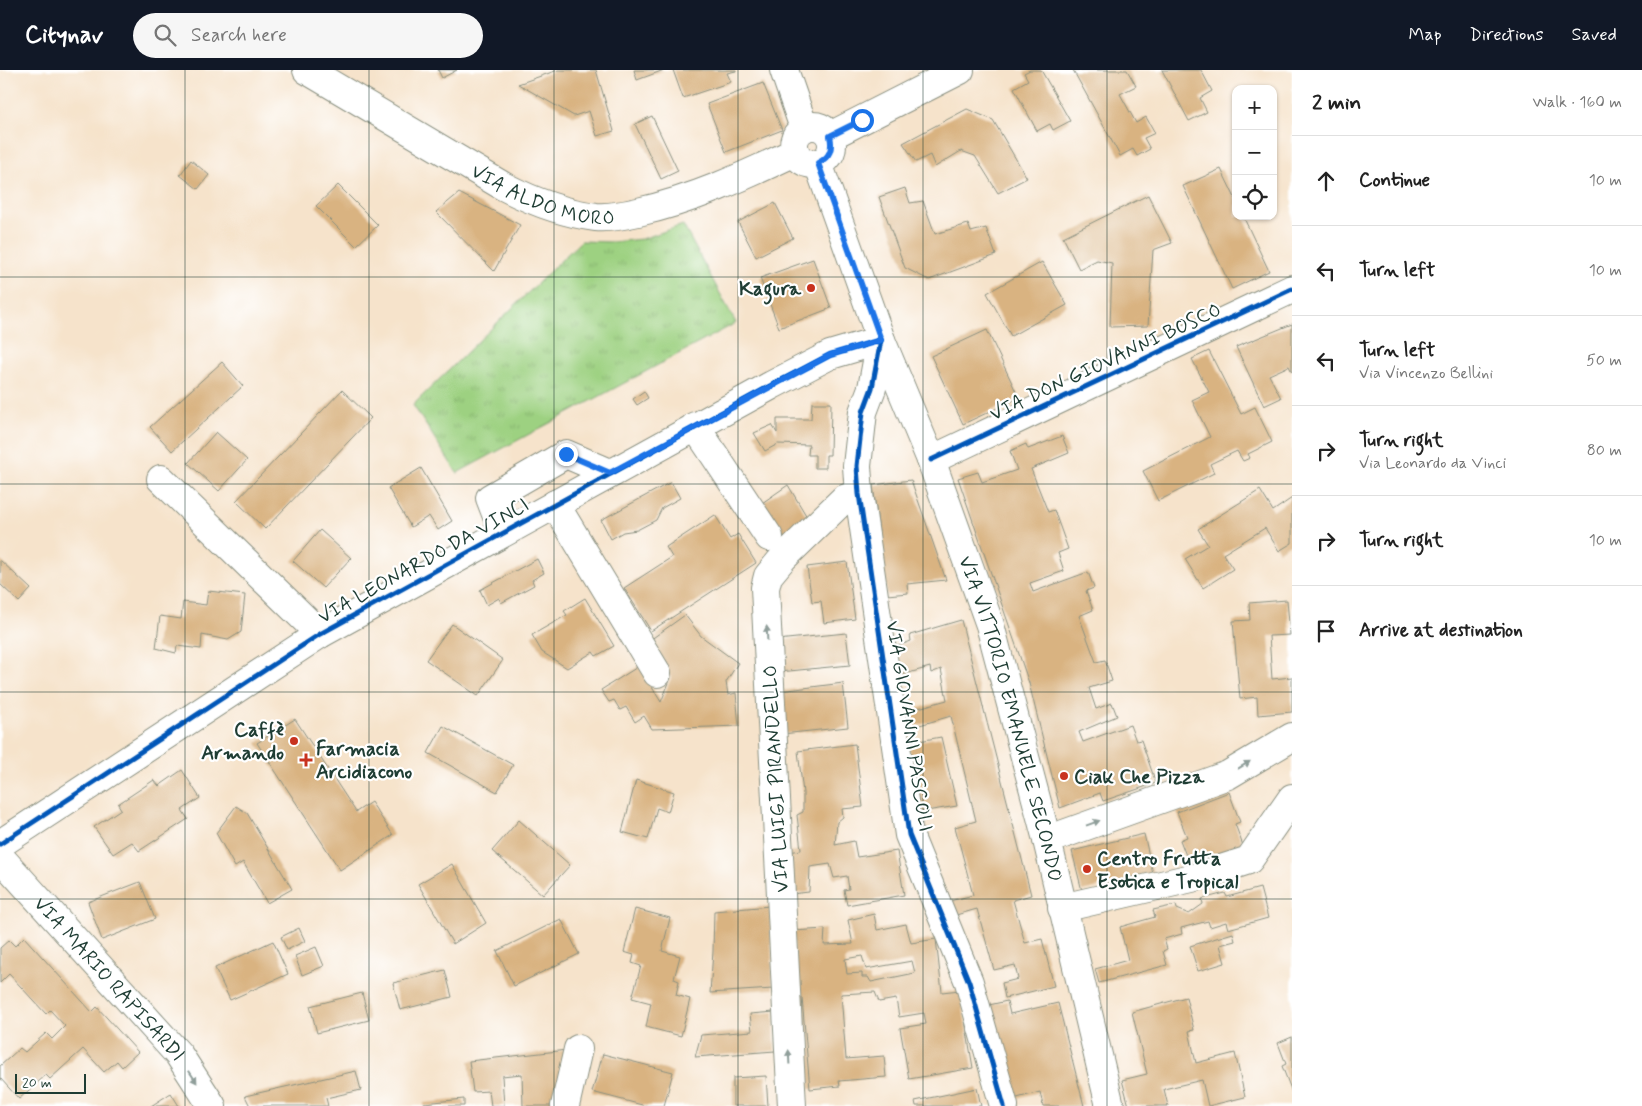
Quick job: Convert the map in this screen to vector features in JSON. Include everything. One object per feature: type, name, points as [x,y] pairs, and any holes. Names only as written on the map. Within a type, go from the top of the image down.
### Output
[{"type":"street","name":"VIA ALDO MORO","points":[[307,70],[502,186],[529,200],[554,208],[598,217],[625,215],[653,209],[710,190],[806,148]]},
{"type":"street","name":"VIA VITTORIO EMANUELE SECONDO","points":[[784,70],[806,148],[881,340],[931,460],[990,624],[1047,840],[1110,1106]]},
{"type":"street","points":[[806,148],[824,160],[832,149],[830,136],[960,70]]},
{"type":"street","name":"VIA DON GIOVANNI BOSCO","points":[[931,460],[1292,289]]},
{"type":"street","name":"VIA LEONARDO DA VINCI","points":[[0,844],[320,634],[695,426],[830,355],[881,340]]},
{"type":"street","name":"VIA GIOVANNI PASCOLI","points":[[881,340],[872,388],[863,412],[857,466],[859,494],[909,835],[969,982],[1004,1106]]},
{"type":"street","points":[[695,426],[769,537]]},
{"type":"street","points":[[503,532],[490,498],[566,454],[610,473]]},
{"type":"street","points":[[161,479],[320,634]]},
{"type":"street","name":"VIA LUIGI PIRANDELLO","points":[[792,1106],[764,588],[768,576],[783,558],[844,499],[859,494]]},
{"type":"street","points":[[555,504],[657,673]]},
{"type":"street","points":[[1047,840],[1228,775],[1292,736]]},
{"type":"street","points":[[1062,908],[1196,876],[1250,860],[1292,798]]},
{"type":"street","name":"VIA MARIO RAPISARDI","points":[[0,857],[179,1056],[212,1106]]},
{"type":"street","points":[[565,1106],[578,1049]]},
{"type":"green space","points":[[683,225],[736,323],[457,473],[413,405],[581,241],[612,242],[642,239]]},
{"type":"building","points":[[438,70],[457,70],[442,78]]},
{"type":"building","points":[[558,70],[596,70],[614,131],[597,136],[589,111],[574,116],[518,84]]},
{"type":"building","points":[[634,70],[664,70],[637,80]]},
{"type":"building","points":[[673,70],[736,71],[727,73],[731,82],[683,98]]},
{"type":"building","points":[[1030,70],[1041,70],[1070,121],[1053,130],[1050,124],[1037,131],[1014,88],[1028,80],[1024,73]]},
{"type":"building","points":[[1073,70],[1127,70],[1136,86],[1120,94],[1136,123],[1146,117],[1155,133],[1144,138],[1150,149],[1137,156],[1133,149],[1120,156]]},
{"type":"building","points":[[1162,70],[1201,70],[1212,91],[1200,98],[1207,112],[1189,121]]},
{"type":"building","points":[[763,83],[782,130],[726,152],[707,104]]},
{"type":"building","points":[[967,109],[993,120],[1027,178],[998,193],[975,156],[961,151],[935,167],[930,155],[916,162],[903,143]]},
{"type":"building","points":[[652,116],[678,171],[661,179],[635,124]]},
{"type":"building","points":[[191,160],[209,175],[198,189],[180,175]]},
{"type":"building","points":[[1221,169],[1232,192],[1232,220],[1245,220],[1269,271],[1232,289],[1183,186]]},
{"type":"building","points":[[338,185],[378,225],[356,246],[316,206]]},
{"type":"building","points":[[905,188],[910,203],[923,201],[935,234],[968,224],[971,232],[986,228],[996,255],[929,280],[905,268],[879,197]]},
{"type":"building","points":[[459,193],[520,225],[494,271],[436,212]]},
{"type":"building","points":[[1148,195],[1172,243],[1153,250],[1148,326],[1110,327],[1112,263],[1097,260],[1079,269],[1063,237]]},
{"type":"building","points":[[775,203],[793,238],[756,257],[738,222]]},
{"type":"building","points":[[813,259],[831,308],[779,328],[760,278]]},
{"type":"building","points":[[1042,262],[1067,305],[1011,336],[987,293]]},
{"type":"building","points":[[1292,324],[1292,372],[1289,366],[1269,375],[1281,398],[1264,406],[1236,347]]},
{"type":"building","points":[[987,330],[1019,398],[963,424],[931,356]]},
{"type":"building","points":[[1209,351],[1241,414],[1255,407],[1272,442],[1248,454],[1250,458],[1243,461],[1237,451],[1210,464],[1214,473],[1158,501],[1143,471],[1210,437],[1192,400],[1209,392],[1192,359]]},
{"type":"building","points":[[222,362],[243,386],[172,451],[150,427]]},
{"type":"building","points":[[342,390],[371,418],[265,529],[236,501]]},
{"type":"building","points":[[644,391],[648,398],[637,405],[633,399]]},
{"type":"building","points":[[812,403],[831,403],[830,455],[826,455],[826,468],[815,468],[815,455],[808,455],[809,445],[778,444],[765,451],[754,433],[772,425],[777,433],[777,419],[811,419]]},
{"type":"building","points":[[216,432],[247,460],[219,491],[188,463]]},
{"type":"building","points":[[1062,436],[1069,453],[1031,469],[1048,512],[1054,510],[1068,549],[1058,553],[1064,571],[1030,583],[1033,592],[1088,572],[1094,588],[1086,591],[1093,610],[1079,616],[1096,662],[1105,660],[1112,681],[1089,688],[1096,709],[1112,703],[1117,716],[1079,732],[1083,742],[1130,725],[1136,741],[1141,740],[1156,783],[1103,801],[1100,793],[1060,808],[1029,683],[958,478],[978,472],[982,482],[1017,470],[1010,451],[1026,444],[1028,449]]},
{"type":"building","points":[[421,468],[452,521],[438,530],[429,516],[411,527],[388,488]]},
{"type":"building","points":[[911,480],[946,580],[907,584],[908,593],[887,595],[873,485]]},
{"type":"building","points":[[671,482],[680,498],[662,508],[656,520],[637,530],[623,532],[611,539],[601,520]]},
{"type":"building","points":[[788,485],[807,517],[785,538],[762,503]]},
{"type":"building","points":[[1260,490],[1273,511],[1292,498],[1292,543],[1279,551],[1265,528],[1223,554],[1233,569],[1203,588],[1185,559],[1208,545],[1198,529]]},
{"type":"building","points":[[715,515],[730,539],[738,534],[756,563],[651,631],[624,588],[672,557],[666,547]]},
{"type":"building","points":[[320,530],[351,558],[323,588],[293,561]]},
{"type":"building","points":[[537,559],[544,573],[532,580],[534,585],[501,603],[499,598],[487,605],[480,590]]},
{"type":"building","points":[[0,560],[31,589],[19,602],[0,584]]},
{"type":"building","points":[[847,562],[855,619],[824,623],[821,601],[812,602],[807,567]]},
{"type":"building","points":[[208,591],[245,595],[241,632],[228,640],[202,635],[201,649],[177,646],[176,653],[156,648],[160,616],[181,619],[183,602],[206,605]]},
{"type":"building","points":[[585,598],[614,646],[596,656],[593,652],[567,668],[542,652],[532,635],[567,615],[564,611]]},
{"type":"building","points":[[1287,600],[1290,635],[1269,636],[1272,679],[1292,677],[1292,712],[1258,715],[1257,697],[1240,699],[1233,621],[1250,620],[1249,603]]},
{"type":"building","points":[[685,615],[701,636],[738,663],[726,682],[728,695],[736,693],[739,726],[652,729],[644,716],[635,722],[626,707],[620,710],[614,700],[609,702],[601,690],[639,666],[661,702],[671,678],[650,640]]},
{"type":"building","points":[[961,620],[1031,895],[1013,900],[1025,943],[1042,939],[1054,986],[1005,998],[1002,983],[1018,979],[1015,965],[994,970],[977,909],[956,915],[950,901],[973,895],[955,827],[976,821],[951,716],[906,729],[904,712],[947,700],[941,669],[931,673],[930,667],[898,676],[893,648],[911,641],[910,635]]},
{"type":"building","points":[[452,624],[503,660],[478,696],[426,660]]},
{"type":"building","points":[[846,633],[850,665],[779,672],[777,640]]},
{"type":"building","points":[[843,683],[848,727],[782,734],[780,691]]},
{"type":"building","points":[[295,719],[356,812],[371,802],[393,835],[340,870],[257,743]]},
{"type":"building","points":[[443,726],[513,765],[497,792],[428,753]]},
{"type":"building","points":[[941,737],[957,806],[920,812],[908,743]]},
{"type":"building","points":[[855,744],[863,807],[842,809],[843,817],[837,822],[835,845],[854,841],[857,857],[897,851],[904,895],[847,905],[844,890],[849,889],[847,876],[834,878],[830,864],[810,867],[809,892],[791,894],[789,852],[801,850],[797,815],[803,812],[803,793],[798,751]]},
{"type":"building","points":[[182,770],[200,798],[182,810],[188,819],[139,851],[132,842],[113,854],[94,827],[121,809],[118,804],[154,780],[159,786]]},
{"type":"building","points":[[636,780],[674,792],[668,812],[657,808],[648,839],[622,832]]},
{"type":"building","points":[[1229,792],[1240,822],[1235,824],[1245,851],[1192,871],[1180,840],[1187,837],[1177,812]]},
{"type":"building","points":[[236,806],[247,813],[292,889],[267,903],[243,862],[235,867],[216,833]]},
{"type":"building","points":[[519,820],[570,865],[543,895],[492,851]]},
{"type":"building","points":[[1144,834],[1153,874],[1082,891],[1072,851]]},
{"type":"building","points":[[452,864],[486,923],[453,944],[418,884]]},
{"type":"building","points":[[140,882],[155,919],[102,940],[88,902]]},
{"type":"building","points":[[1260,888],[1268,918],[1228,929],[1226,922],[1210,927],[1208,921],[1181,928],[1182,934],[1164,939],[1167,949],[1163,951],[1167,965],[1099,983],[1095,969],[1128,960],[1120,927],[1155,917],[1153,910],[1176,905],[1177,909],[1189,914],[1203,904],[1202,899],[1225,893],[1227,897]]},
{"type":"building","points":[[770,906],[773,989],[710,993],[714,911]]},
{"type":"building","points":[[635,909],[670,918],[662,951],[680,956],[674,979],[679,981],[676,995],[690,999],[681,1036],[646,1027],[651,1003],[632,998],[641,966],[632,963],[634,955],[624,952]]},
{"type":"building","points":[[874,914],[877,930],[906,924],[911,943],[936,939],[942,992],[960,990],[973,1068],[909,1079],[900,1028],[926,1024],[924,1013],[899,1017],[896,999],[879,1002],[875,992],[841,994],[846,1059],[884,1056],[886,1077],[839,1081],[840,1086],[810,1089],[802,998],[797,998],[793,931],[825,929],[824,945],[853,944],[848,920]],"holes":[[[862,956],[866,969],[912,961],[915,973],[871,982],[868,977],[862,977],[862,973],[847,974],[845,959]]]},
{"type":"building","points":[[561,919],[579,954],[514,986],[497,951]]},
{"type":"building","points":[[299,928],[305,941],[287,950],[281,937]]},
{"type":"building","points":[[1233,933],[1235,941],[1220,945],[1225,963],[1198,971],[1190,946]]},
{"type":"building","points":[[24,937],[92,1012],[97,1007],[138,1052],[122,1067],[117,1061],[104,1072],[83,1049],[50,1079],[46,1075],[19,1099],[0,1078],[0,1066],[20,1048],[25,1052],[46,1033],[52,1039],[65,1026],[50,1010],[46,1014],[9,974],[0,983],[0,948],[9,940],[15,946]]},
{"type":"building","points":[[273,941],[288,974],[230,1000],[215,968]]},
{"type":"building","points":[[316,947],[324,966],[302,975],[295,956]]},
{"type":"building","points":[[445,970],[452,997],[400,1010],[393,983]]},
{"type":"building","points":[[362,993],[369,1020],[317,1033],[310,1006]]},
{"type":"building","points":[[1186,997],[1194,1030],[1189,1031],[1196,1063],[1235,1053],[1245,1097],[1208,1106],[1202,1080],[1164,1089],[1168,1106],[1129,1106],[1122,1080],[1147,1074],[1132,1012]]},
{"type":"building","points":[[1007,1001],[1010,1014],[1058,1003],[1084,1106],[1043,1106],[1040,1092],[1013,1099],[989,1005]]},
{"type":"building","points":[[774,1012],[775,1051],[695,1057],[701,1035],[752,1031],[750,1014]]},
{"type":"building","points":[[1292,1037],[1292,1092],[1282,1066],[1286,1064],[1278,1043]]},
{"type":"building","points":[[567,1050],[552,1106],[523,1106],[522,1074],[502,1076],[504,1106],[491,1106],[489,1091],[473,1092],[469,1061]]},
{"type":"building","points":[[603,1054],[673,1072],[664,1106],[646,1106],[592,1092]]},
{"type":"building","points":[[356,1071],[361,1090],[326,1098],[328,1106],[250,1106],[245,1096]]},
{"type":"building","points":[[766,1076],[768,1106],[733,1106],[733,1078]]},
{"type":"building","points":[[977,1088],[981,1106],[916,1106],[915,1101]]},
{"type":"building","points":[[171,1093],[179,1106],[151,1106]]},
{"type":"building","points":[[464,1099],[464,1106],[424,1106],[424,1103]]},
{"type":"cycle path","points":[[931,460],[1292,289]]},
{"type":"cycle path","points":[[0,844],[320,634],[772,385],[830,355],[881,340],[872,388],[863,412],[857,466],[859,494],[909,835],[969,982],[1004,1106]]},
{"type":"place","name":"Kagura","points":[[811,288]]},
{"type":"place","name":"Caffè Armando","points":[[294,741]]},
{"type":"place","name":"Farmacia Arcidiacono","points":[[306,760]]},
{"type":"place","name":"Ciak Che Pizza","points":[[1064,776]]},
{"type":"place","name":"Centro Frutta Esotica e Tropical","points":[[1087,869]]},
{"type":"route","points":[[566,454],[610,473],[830,355],[881,340],[818,163],[829,155],[832,149],[830,136],[862,120]]}]
